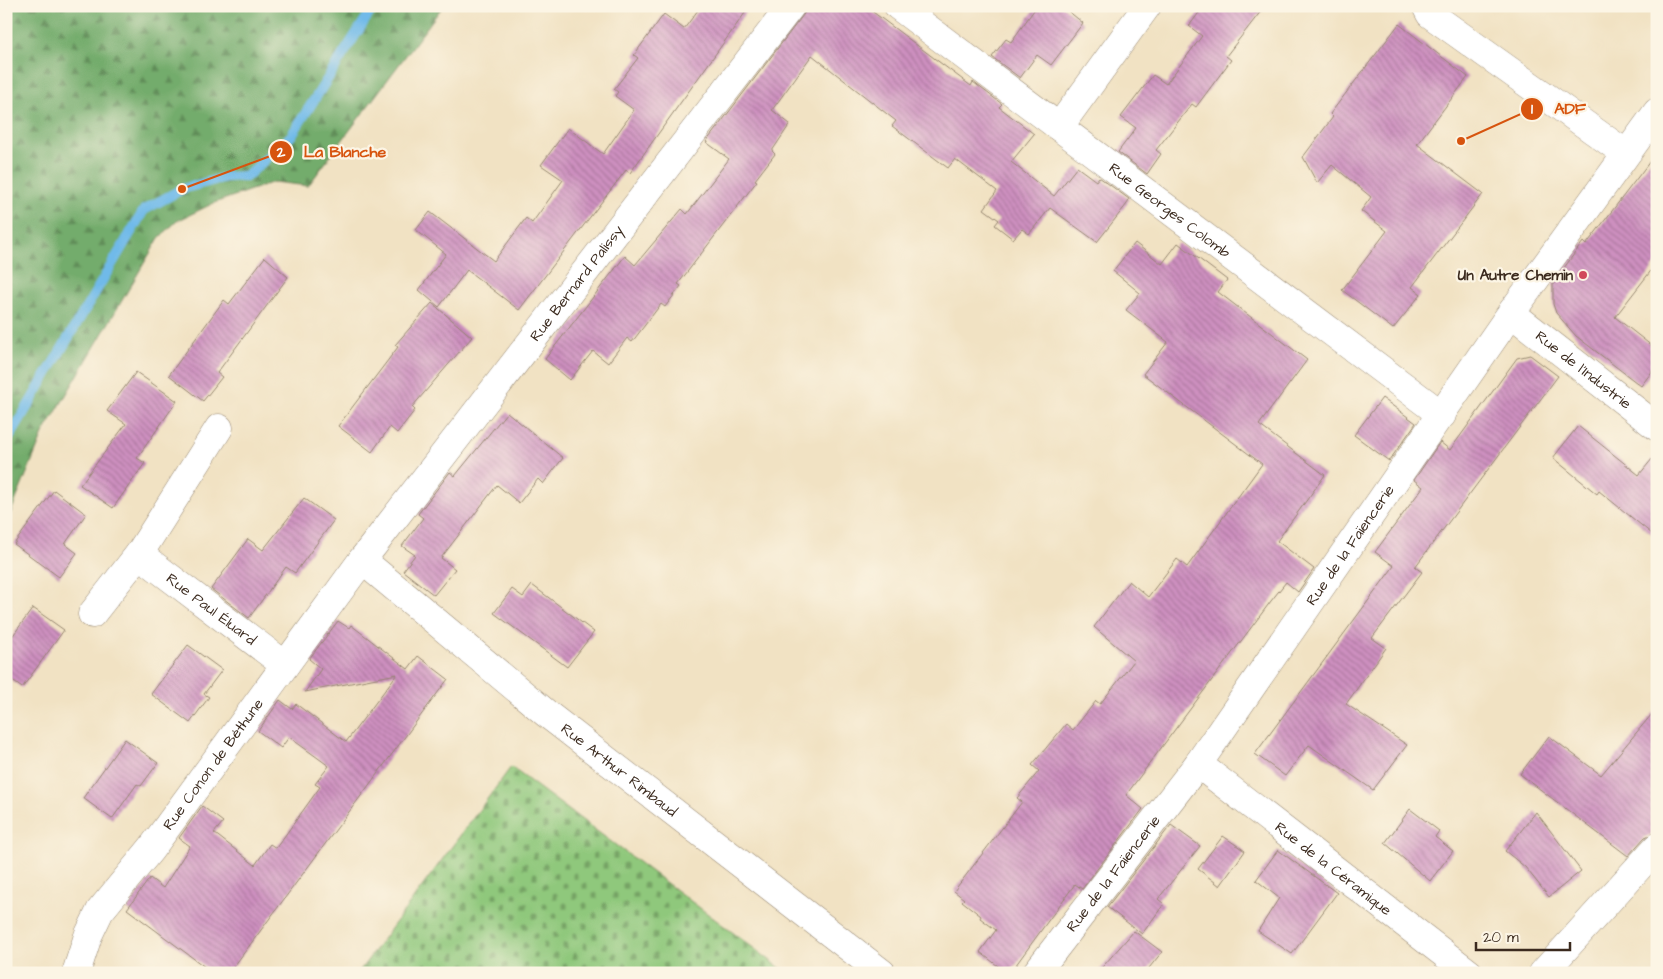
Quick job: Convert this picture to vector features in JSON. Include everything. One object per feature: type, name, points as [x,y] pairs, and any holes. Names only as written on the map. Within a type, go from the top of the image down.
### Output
[{"type":"street","name":"Rue Bernard Palissy","points":[[362,560],[791,6]]},
{"type":"street","name":"Rue Georges Colomb","points":[[898,6],[1442,415]]},
{"type":"street","points":[[1059,127],[1148,6]]},
{"type":"street","points":[[1426,6],[1430,14],[1625,154]]},
{"type":"street","name":"Rue de la Faïencerie","points":[[1036,973],[1198,764],[1511,313],[1657,112]]},
{"type":"street","name":"Rue de l'Industrie","points":[[1511,313],[1657,427]]},
{"type":"street","points":[[92,614],[139,554],[219,428]]},
{"type":"street","name":"Rue Paul Éluard","points":[[139,554],[285,665]]},
{"type":"street","name":"Rue Conon de Béthune","points":[[76,973],[88,936],[100,911],[151,849],[362,560]]},
{"type":"street","name":"Rue Arthur Rimbaud","points":[[362,560],[547,714],[882,973]]},
{"type":"street","name":"Rue de la Céramique","points":[[1198,764],[1469,973]]},
{"type":"street","points":[[1543,973],[1657,847]]},
{"type":"green space","points":[[6,6],[443,6],[308,186],[274,182],[214,203],[177,221],[159,238],[43,434],[6,524]]},
{"type":"green space","points":[[511,767],[787,973],[358,973]]},
{"type":"building","points":[[701,6],[750,6],[630,173],[626,170],[519,310],[467,270],[439,307],[419,290],[446,254],[416,230],[430,212],[494,261],[526,218],[532,223],[563,180],[541,165],[568,128],[603,154],[634,110],[615,96],[618,92],[614,89],[638,58],[634,55],[664,14],[684,29]]},
{"type":"building","points":[[810,6],[865,6],[971,86],[973,82],[1002,104],[999,107],[1034,134],[1011,162],[1054,196],[1077,167],[1096,181],[1099,177],[1129,199],[1127,204],[1097,242],[1050,208],[1029,234],[1022,229],[1013,239],[995,225],[999,220],[984,209],[997,191],[955,159],[948,168],[892,126],[896,121],[812,55],[772,110],[790,124],[772,151],[775,154],[755,180],[757,181],[678,284],[681,286],[665,307],[661,304],[632,342],[627,338],[608,363],[593,351],[570,380],[545,359],[625,256],[635,265],[682,209],[687,214],[729,159],[706,142]]},
{"type":"building","points":[[1037,6],[1062,6],[1083,23],[1051,65],[1037,55],[1020,78],[992,57],[1006,39],[1011,42]]},
{"type":"building","points":[[1204,6],[1265,6],[1226,56],[1231,60],[1196,107],[1192,104],[1156,150],[1161,154],[1147,174],[1118,152],[1136,128],[1121,117],[1153,75],[1166,84],[1202,36],[1189,26]]},
{"type":"building","points":[[1399,24],[1468,77],[1417,144],[1483,194],[1412,287],[1421,294],[1393,329],[1342,290],[1387,231],[1361,211],[1371,197],[1332,165],[1317,183],[1303,157],[1333,117],[1330,114]]},
{"type":"building","name":"Un Autre Chemin","points":[[1657,152],[1657,263],[1615,317],[1657,350],[1657,365],[1641,386],[1576,336],[1556,313],[1553,304],[1553,283],[1583,242],[1586,245]]},
{"type":"building","points":[[1135,243],[1162,264],[1178,243],[1227,280],[1218,292],[1307,360],[1259,425],[1325,475],[1277,541],[1314,569],[1298,592],[1286,582],[1271,601],[1126,795],[1143,809],[1082,889],[1075,884],[1010,973],[1007,973],[980,952],[996,930],[980,918],[981,916],[962,901],[964,899],[954,891],[1022,802],[1017,798],[1039,771],[1032,765],[1066,724],[1073,730],[1096,701],[1100,704],[1134,661],[1094,627],[1129,581],[1148,597],[1177,559],[1187,567],[1262,464],[1143,374],[1168,342],[1126,310],[1140,293],[1113,271]]},
{"type":"building","points":[[265,257],[288,277],[217,373],[222,377],[203,401],[169,375],[224,300],[229,304]]},
{"type":"building","points":[[432,303],[472,337],[412,407],[415,410],[397,433],[390,427],[372,452],[338,426],[398,347],[395,345]]},
{"type":"building","points":[[1530,355],[1558,376],[1415,567],[1422,572],[1372,638],[1386,648],[1346,704],[1407,745],[1373,790],[1309,745],[1285,776],[1255,754],[1394,566],[1375,552],[1423,487],[1414,480],[1440,442],[1450,450],[1517,358]]},
{"type":"building","points":[[136,372],[177,401],[137,458],[145,463],[113,508],[80,485],[126,424],[107,411]]},
{"type":"building","points":[[1382,398],[1416,423],[1389,461],[1354,435]]},
{"type":"building","points":[[507,412],[563,458],[543,484],[538,479],[519,503],[497,485],[441,558],[455,569],[434,595],[403,571],[415,555],[402,546],[423,518],[418,514],[450,472],[455,476]]},
{"type":"building","points":[[1578,426],[1639,475],[1657,453],[1657,538],[1599,491],[1597,494],[1553,458]]},
{"type":"building","points":[[54,490],[86,514],[65,544],[77,553],[59,577],[14,544]]},
{"type":"building","points":[[304,498],[334,520],[295,573],[286,567],[249,618],[211,589],[248,539],[263,550]]},
{"type":"building","points":[[532,585],[594,632],[567,667],[494,613],[512,589],[523,597]]},
{"type":"building","points":[[33,608],[64,630],[22,688],[6,676],[6,645]]},
{"type":"building","points":[[338,621],[349,628],[351,625],[408,669],[418,656],[448,679],[229,973],[213,973],[127,909],[150,878],[163,888],[190,846],[179,838],[202,806],[223,822],[214,833],[255,865],[270,844],[276,848],[320,787],[315,784],[329,766],[289,737],[281,748],[258,731],[280,700],[292,709],[296,704],[346,742],[397,674],[305,692],[321,669],[309,659]]},
{"type":"building","points":[[188,645],[222,670],[204,694],[209,697],[190,723],[151,694]]},
{"type":"building","points":[[1657,708],[1657,832],[1645,837],[1628,856],[1520,774],[1549,736],[1601,775]]},
{"type":"building","points":[[125,739],[158,763],[141,786],[137,784],[112,819],[83,798]]},
{"type":"building","points":[[1410,809],[1439,831],[1435,837],[1453,851],[1430,881],[1385,843]]},
{"type":"building","points":[[1536,812],[1581,871],[1549,897],[1525,867],[1505,851]]},
{"type":"building","points":[[1171,825],[1200,846],[1158,899],[1164,904],[1142,934],[1107,907]]},
{"type":"building","points":[[1223,836],[1245,851],[1220,886],[1198,869]]},
{"type":"building","points":[[1278,850],[1337,893],[1292,954],[1258,931],[1279,898],[1256,880]]},
{"type":"building","points":[[1134,931],[1162,952],[1145,973],[1097,973]]},
{"type":"waterway","points":[[6,443],[144,210],[182,189],[226,177],[247,176],[291,136],[374,6]]},
{"type":"place","name":"ADF","points":[[1461,141]]},
{"type":"place","name":"La Blanche","points":[[182,189]]},
{"type":"place","name":"Un Autre Chemin","points":[[1583,275]]}]
